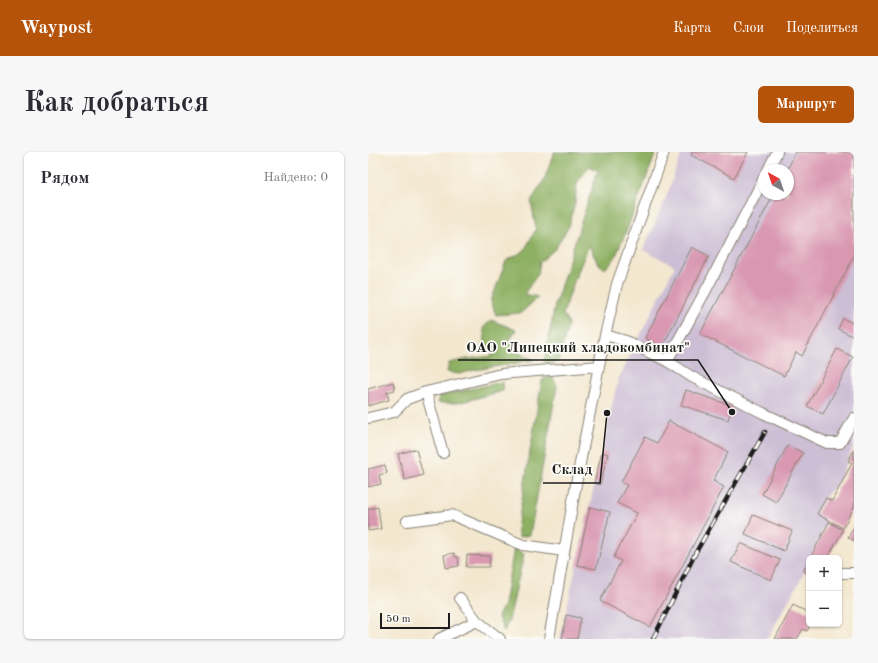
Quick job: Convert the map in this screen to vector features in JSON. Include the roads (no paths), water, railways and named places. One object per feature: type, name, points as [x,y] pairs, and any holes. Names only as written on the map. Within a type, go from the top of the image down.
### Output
[{"type":"street","points":[[549,639],[599,366],[616,284],[664,152]]},
{"type":"street","points":[[771,164],[777,152]]},
{"type":"street","points":[[667,361],[758,190]]},
{"type":"street","points":[[605,335],[626,341],[667,361],[699,380],[763,413],[827,443],[840,443],[854,418]]},
{"type":"street","points":[[368,418],[394,412],[407,399],[426,392],[500,374],[599,366]]},
{"type":"street","points":[[426,392],[443,453]]},
{"type":"street","points":[[407,521],[452,515],[523,545],[564,552]]},
{"type":"street","points":[[842,573],[854,573]]},
{"type":"street","points":[[460,598],[477,621],[500,639]]},
{"type":"street","points":[[440,639],[477,621]]},
{"type":"railway","points":[[653,639],[696,552],[765,432]]},
{"type":"place","name":"ОАО \"Липецкий хладокомбинат\"","points":[[732,412]]},
{"type":"place","name":"Склад","points":[[607,413]]}]
